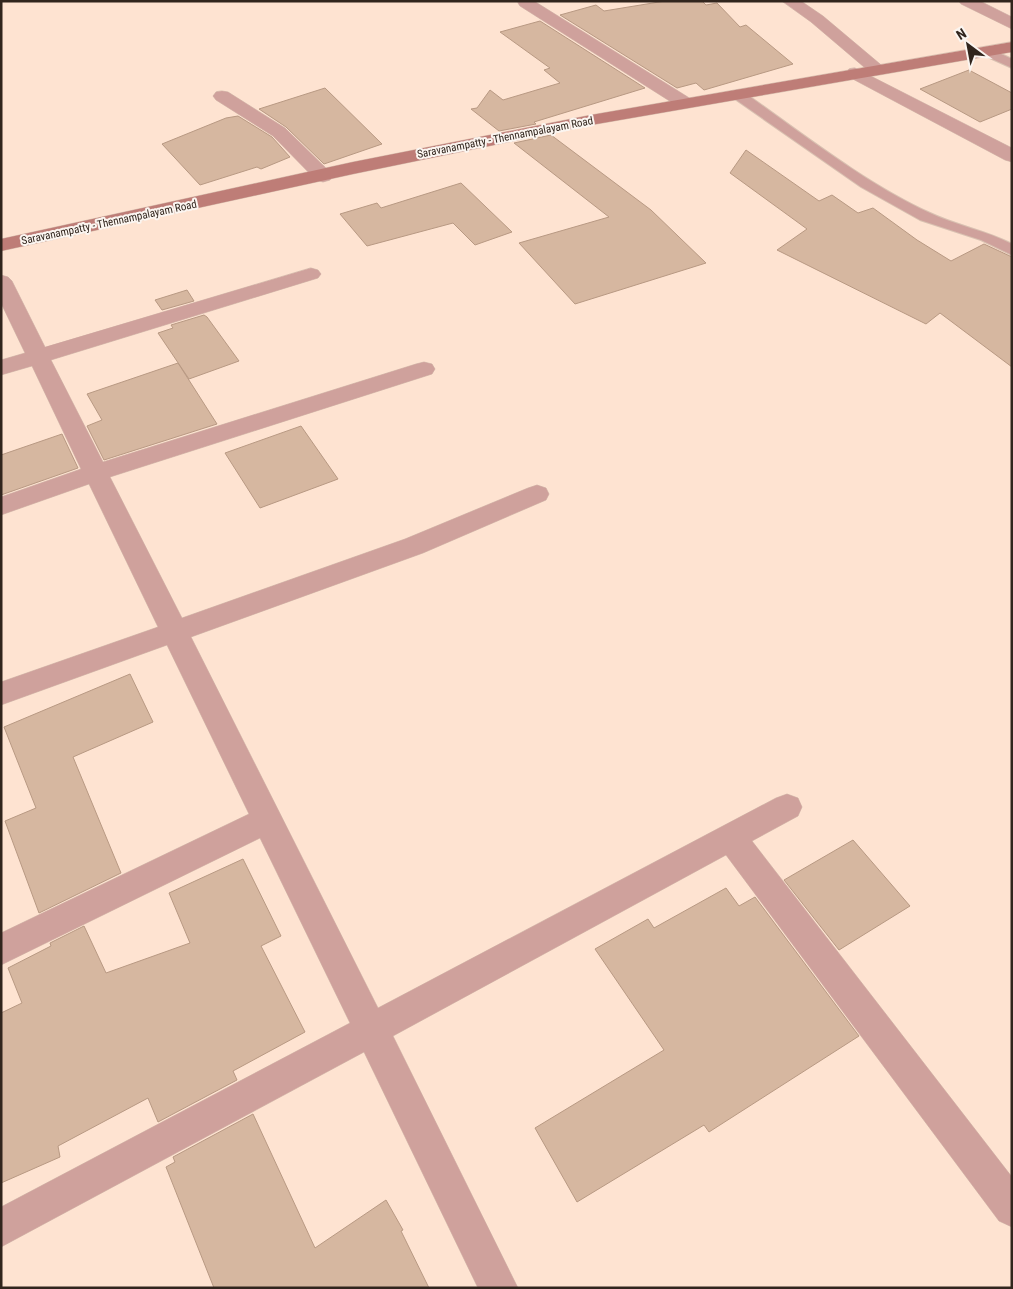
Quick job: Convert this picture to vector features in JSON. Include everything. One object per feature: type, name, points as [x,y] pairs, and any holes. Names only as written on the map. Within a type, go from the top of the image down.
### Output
[{"type":"main road","name":"Saravanampatty - Thennampalayam Road","points":[[1,245],[324,176],[353,168],[591,120],[1012,47]]},
{"type":"street","points":[[790,1],[817,19],[877,69]]},
{"type":"street","points":[[967,1],[1012,24]]},
{"type":"street","points":[[526,3],[685,103]]},
{"type":"street","points":[[855,73],[1012,156]]},
{"type":"street","points":[[222,96],[279,132],[324,176]]},
{"type":"street","points":[[1,368],[311,274]]},
{"type":"street","points":[[1,281],[499,1288]]},
{"type":"street","points":[[1,506],[95,473],[424,369]]},
{"type":"street","points":[[1,694],[414,546],[537,494]]},
{"type":"street","points":[[1,1228],[786,807]]},
{"type":"street","points":[[1,950],[266,820]]},
{"type":"street","points":[[730,837],[1012,1208]]},
{"type":"lane","points":[[986,51],[1012,64]]},
{"type":"lane","points":[[737,94],[866,184],[925,217],[987,237],[1012,250]]},
{"type":"building","points":[[665,1],[702,1],[706,5],[717,3],[740,27],[746,25],[793,64],[704,90],[696,83],[677,88],[560,15],[596,5],[604,11]]},
{"type":"building","points":[[540,21],[645,88],[534,122],[536,124],[499,131],[471,109],[477,108],[490,90],[503,100],[560,83],[544,70],[550,68],[500,32]]},
{"type":"building","points":[[969,70],[1012,93],[1012,109],[980,122],[920,89]]},
{"type":"building","points":[[325,88],[382,144],[324,164],[286,127],[259,109]]},
{"type":"building","points":[[238,116],[272,137],[290,157],[261,169],[257,167],[200,185],[162,144],[226,118]]},
{"type":"building","points":[[551,135],[651,210],[706,263],[575,304],[519,243],[609,217],[514,143]]},
{"type":"building","points":[[746,150],[819,201],[832,195],[858,213],[873,208],[917,240],[951,261],[984,244],[1012,257],[1012,367],[940,313],[926,324],[777,250],[807,229],[730,173]]},
{"type":"building","points":[[461,183],[512,232],[475,245],[453,223],[367,246],[340,214],[377,203],[381,208]]},
{"type":"building","points":[[187,290],[194,301],[162,310],[155,300]]},
{"type":"building","points":[[204,315],[239,361],[189,379],[158,333],[173,328],[171,325]]},
{"type":"building","points":[[178,363],[217,424],[104,460],[87,426],[102,420],[87,394]]},
{"type":"building","points":[[301,426],[338,479],[260,508],[225,453]]},
{"type":"building","points":[[62,434],[78,468],[1,495],[1,455]]},
{"type":"building","points":[[130,674],[153,722],[73,757],[121,873],[39,913],[5,821],[36,808],[4,727]]},
{"type":"building","points":[[853,840],[910,906],[839,950],[784,880]]},
{"type":"building","points":[[243,859],[281,936],[261,946],[305,1032],[233,1071],[237,1080],[158,1122],[148,1098],[58,1146],[60,1157],[1,1183],[1,1013],[22,1003],[8,968],[51,946],[50,943],[84,926],[106,973],[190,943],[169,893]]},
{"type":"building","points":[[726,888],[739,906],[755,897],[859,1036],[709,1132],[704,1125],[577,1202],[535,1128],[664,1050],[595,949],[648,919],[654,928]]},
{"type":"building","points":[[253,1114],[315,1248],[386,1200],[403,1230],[401,1231],[429,1288],[214,1288],[166,1167],[175,1162],[173,1157]]}]
